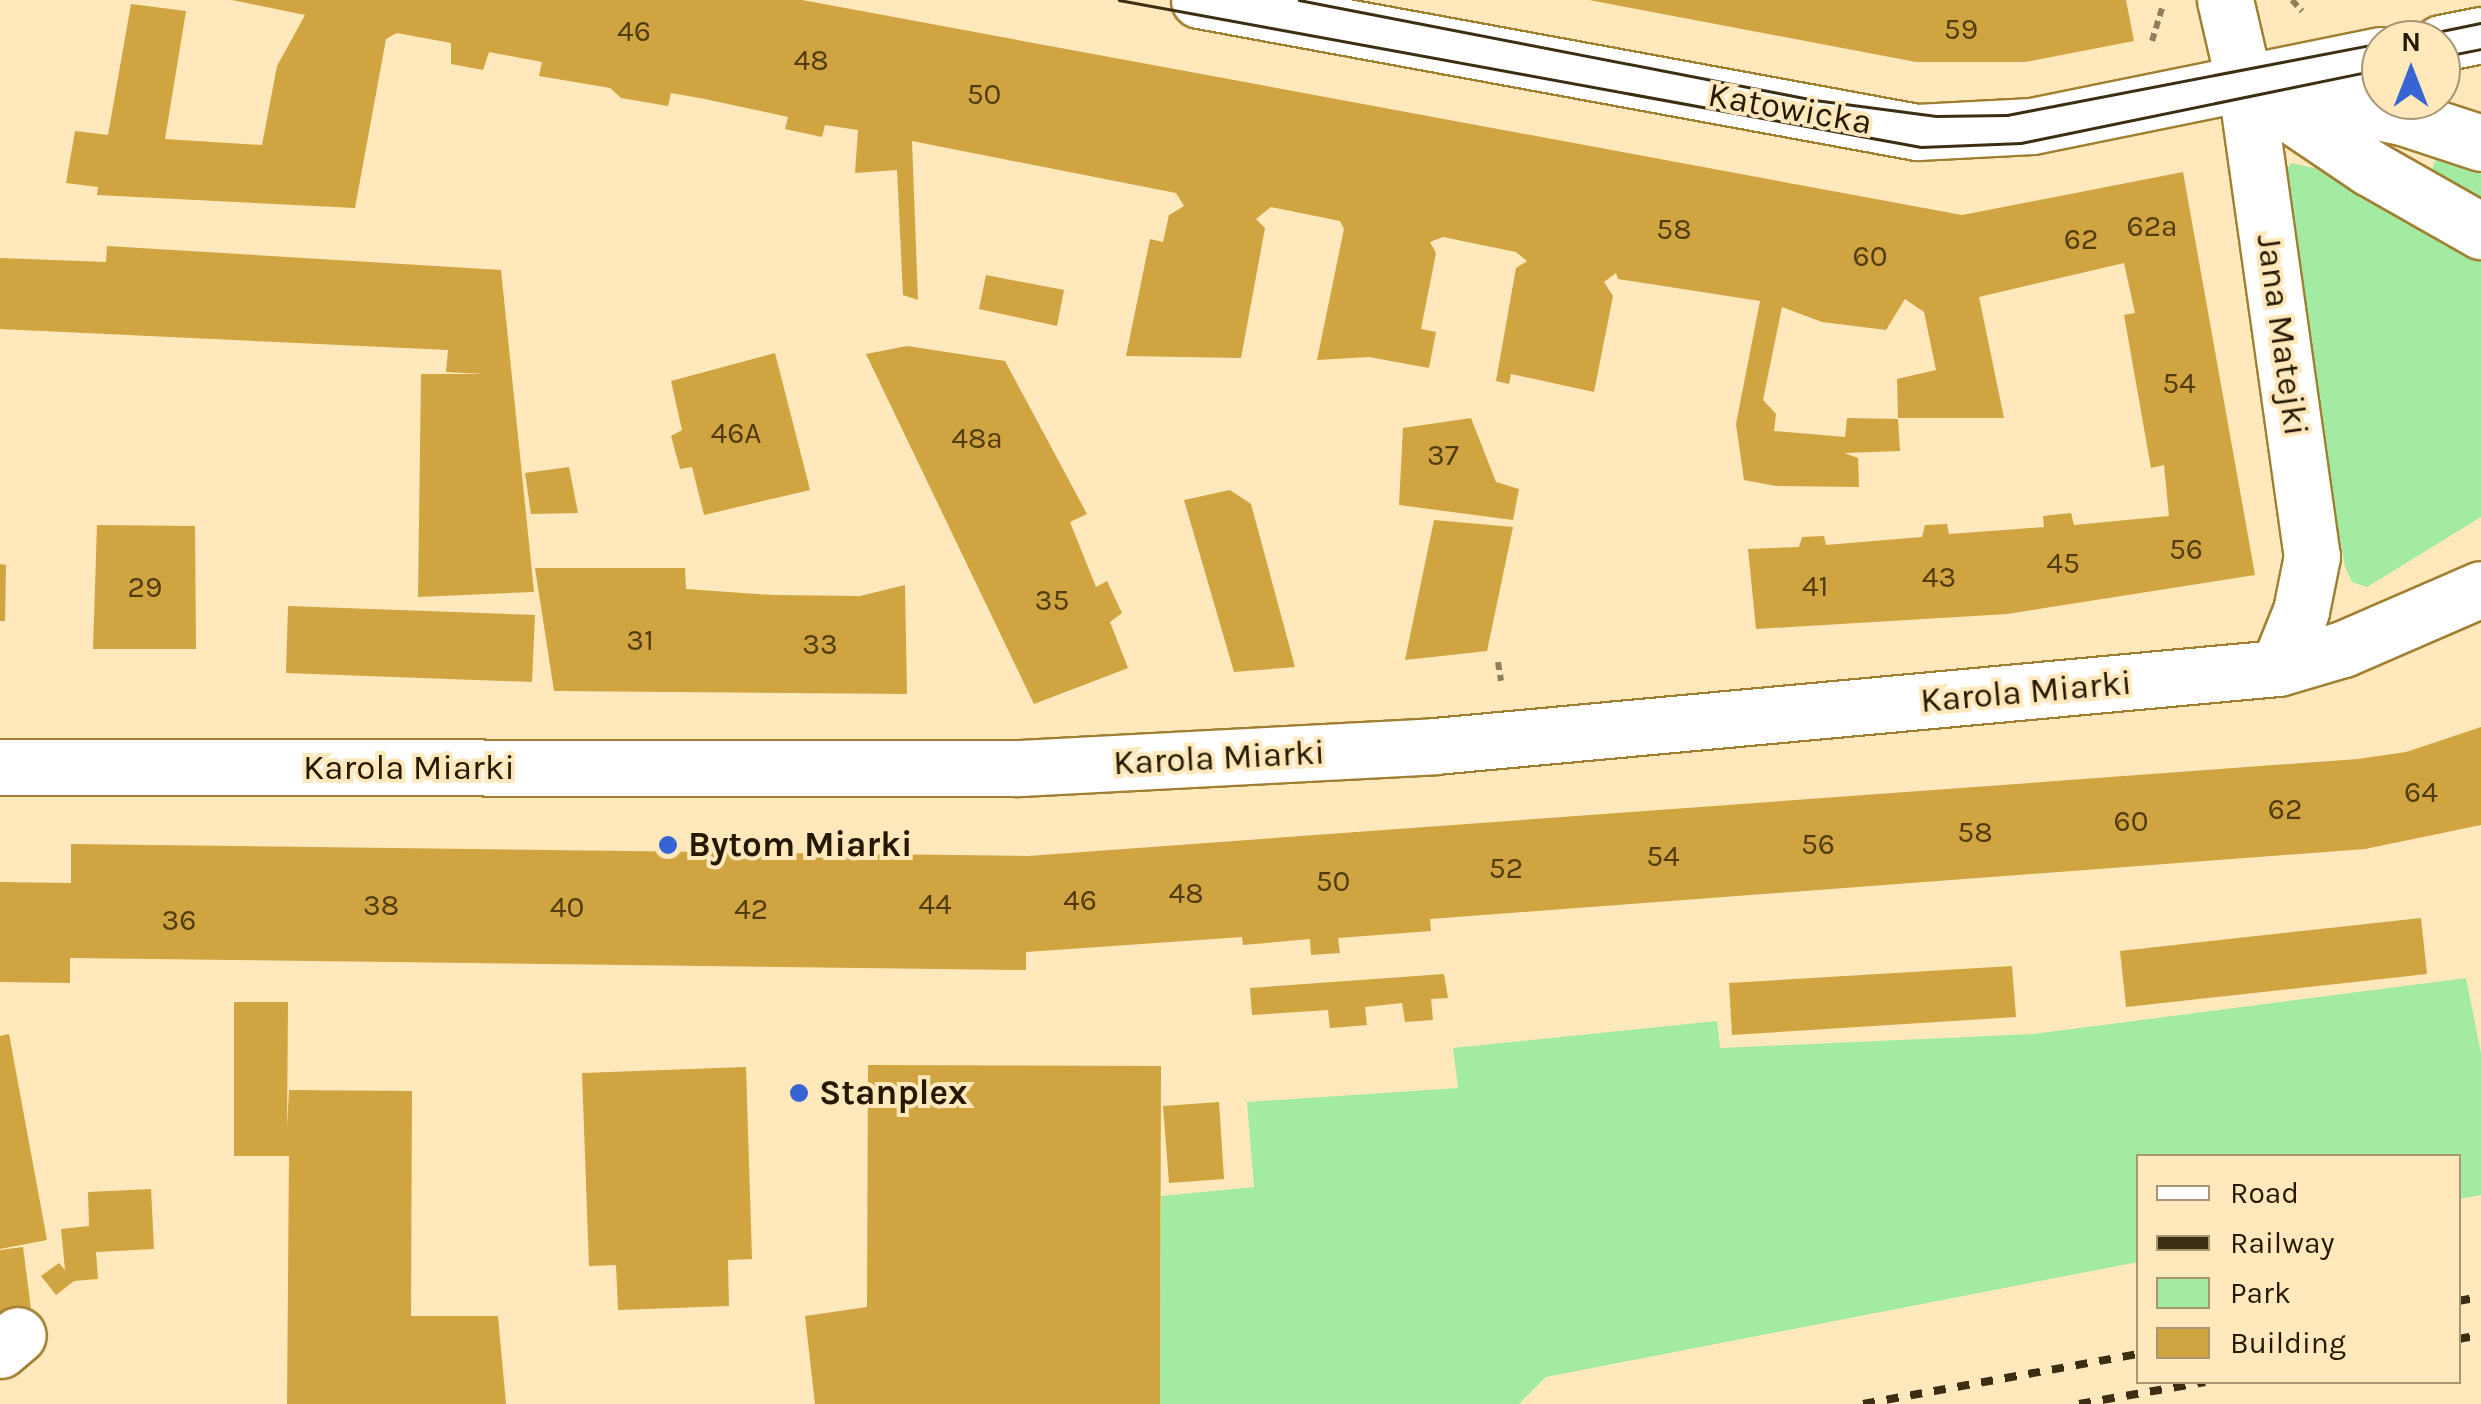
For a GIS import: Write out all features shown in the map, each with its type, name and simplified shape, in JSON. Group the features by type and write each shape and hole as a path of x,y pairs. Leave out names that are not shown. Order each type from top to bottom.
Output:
{"main road":[{"name":"Katowicka","path":"1200,0 1917,132 2032,126 2361,60"},
{"name":"Jana Matejki","path":"2225,0 2244,83 2312,556 2301,611 2278,668"},
{"path":"2244,83 2402,116 2481,143"},
{"path":"2244,83 2370,168 2481,230"},
{"name":"Karola Miarki","path":"2422,609 2481,560"},
{"name":"Karola Miarki","path":"0,768 1019,768 1435,746 2278,668 2343,649 2422,609 2481,589"}],"path":[{"path":"2147,46 2158,35 2164,0"}],"green space":[{"path":"2437,157 2481,167 2481,207 2430,174"},
{"path":"2291,163 2324,170 2481,257 2481,517 2367,587 2352,582 2345,567 2276,186"},
{"path":"2466,978 2481,1053 2481,1195 2461,1199 2461,1154 2136,1154 2136,1262 1546,1377 1519,1404 1160,1404 1161,1196 1254,1187 1247,1102 1458,1088 1453,1048 1717,1021 1720,1048 2033,1034"}],"building":[{"path":"232,0 802,0 1962,215 2183,172 2255,575 2007,614 1756,629 1748,549 1799,547 1802,537 1824,536 1826,545 1922,537 1925,525 1947,524 1949,534 2044,527 2043,516 2071,513 2074,525 2169,516 2164,465 2151,468 2124,315 2135,313 2124,263 1979,297 2004,418 1898,418 1897,379 1936,370 1924,312 1905,299 1886,330 1822,322 1782,307 1763,400 1776,414 1774,431 1845,437 1847,418 1898,419 1900,451 1844,453 1858,458 1859,487 1776,486 1744,480 1736,424 1760,301 1618,279 1616,273 1604,282 1613,296 1594,392 1511,374 1509,384 1496,381 1516,268 1527,261 1516,252 1443,237 1430,242 1436,253 1421,329 1436,332 1429,368 1369,357 1317,360 1344,229 1340,221 1271,207 1256,219 1265,228 1241,358 1126,356 1150,239 1163,242 1169,215 1184,206 1176,193 912,141 918,300 903,295 897,170 855,173 858,130 825,125 822,137 785,129 788,117 705,99 671,93 668,106 621,98 610,88 539,76 542,62 489,52 483,70 451,64 451,43 397,33 386,39 355,208 97,195 98,187 66,183 75,131 108,135 131,4 186,11 165,139 262,145 277,66 305,15"},
{"path":"1589,0 2126,0 2134,41 2025,62 1916,62"},
{"path":"107,246 501,270 534,592 418,597 421,374 484,374 446,372 448,350 0,329 0,258 106,262"},
{"path":"986,275 1064,290 1057,326 979,309"},
{"path":"907,346 1005,361 1087,514 1070,522 1096,587 1107,581 1122,613 1110,622 1128,668 1034,704 866,354"},
{"path":"775,353 810,490 704,515 692,467 680,469 671,436 682,430 671,381"},
{"path":"1471,418 1496,482 1519,489 1513,520 1399,505 1403,428"},
{"path":"569,467 578,513 531,514 525,473"},
{"path":"1230,490 1251,504 1295,667 1234,672 1184,500"},
{"path":"1434,520 1513,527 1487,651 1405,660"},
{"path":"97,525 195,526 196,649 93,649"},
{"path":"0,564 6,565 5,621 0,621"},
{"path":"535,568 685,568 686,589 773,595 860,596 905,585 907,694 554,691"},
{"path":"288,606 535,615 532,682 286,673"},
{"path":"2481,727 2481,825 2365,849 1430,919 1431,931 1338,938 1340,953 1311,955 1310,939 1243,945 1242,937 1026,952 1026,970 70,958 70,983 0,982 0,882 71,883 71,844 1028,856 2358,759 2406,752"},
{"path":"2421,918 2427,974 2126,1007 2120,951"},
{"path":"2012,966 2016,1017 1732,1035 1729,983"},
{"path":"1444,974 1448,998 1431,999 1433,1020 1405,1022 1402,1003 1365,1007 1367,1025 1330,1028 1328,1010 1252,1015 1250,988"},
{"path":"234,1002 288,1002 287,1128 289,1090 412,1091 411,1316 498,1316 506,1404 287,1404 289,1156 234,1156"},
{"path":"9,1034 47,1240 0,1249 0,1036"},
{"path":"868,1065 1161,1066 1160,1404 815,1404 805,1316 867,1307"},
{"path":"746,1067 752,1259 728,1260 729,1306 618,1310 616,1265 589,1266 582,1073"},
{"path":"1219,1102 1224,1179 1169,1183 1163,1106"},
{"path":"151,1189 154,1249 96,1252 98,1279 74,1281 56,1295 41,1276 59,1263 65,1270 61,1229 89,1226 88,1192"},
{"path":"23,1247 32,1317 0,1317 0,1250"}],"tram line":[{"path":"1119,0 1921,147 2021,143 2361,73"},
{"path":"1299,0 1815,100 1936,116 2007,115 2361,47"},
{"path":"2461,27 2481,23"},
{"path":"2461,53 2481,49"}],"railway":[{"path":"2461,1300 2481,1297"},
{"path":"2461,1338 2481,1335"},
{"path":"1863,1404 2136,1354"},
{"path":"2079,1404 2194,1384"}],"place":[{"name":"Bytom Miarki","path":"668,845"},
{"name":"Stanplex","path":"799,1093"}]}
